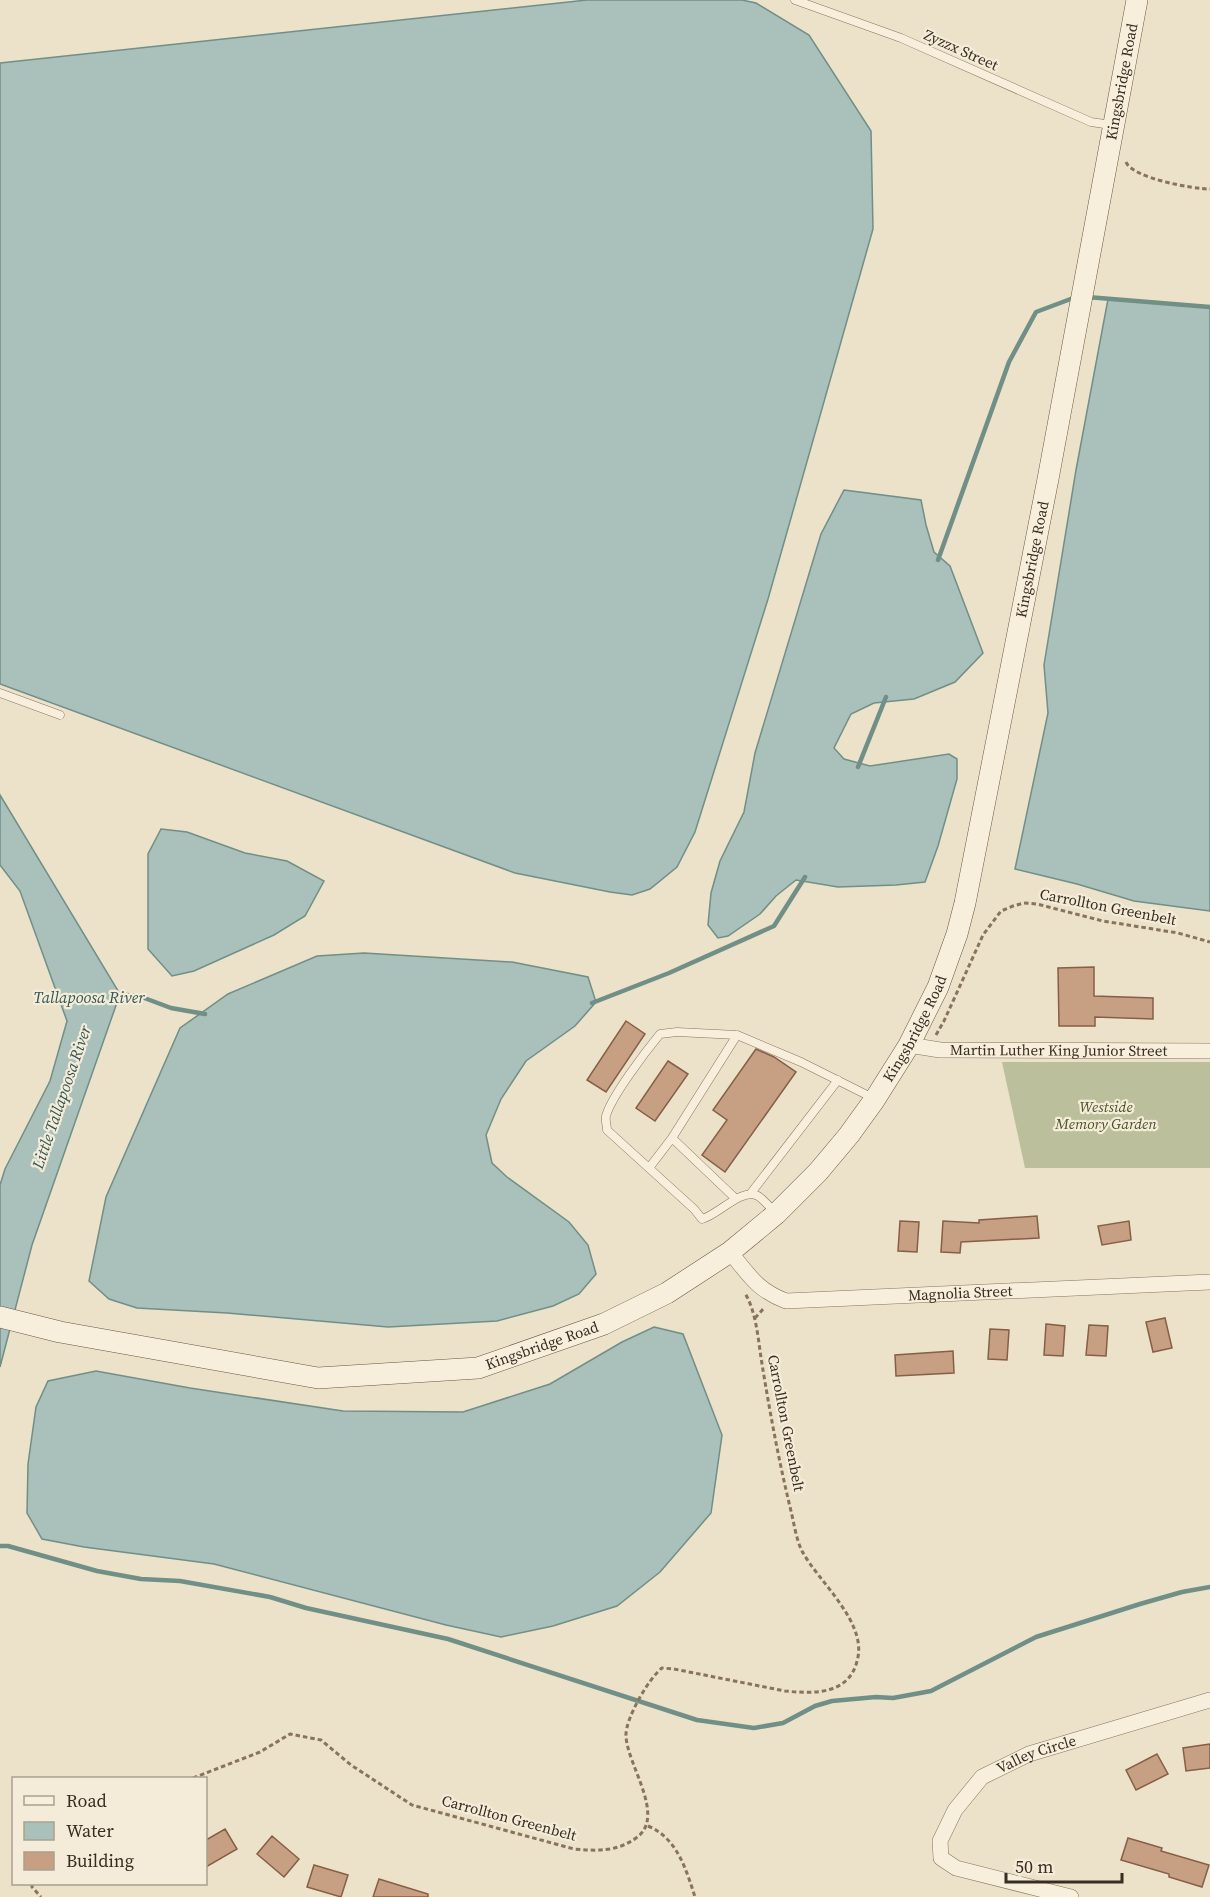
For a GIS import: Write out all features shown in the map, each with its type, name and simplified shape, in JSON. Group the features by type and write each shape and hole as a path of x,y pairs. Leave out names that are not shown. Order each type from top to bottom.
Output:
{"street":[{"name":"Kingsbridge Road","path":"0,1317 60,1332 318,1378 478,1368 604,1324 667,1293 730,1252 776,1214 831,1157 875,1099 909,1045 938,987 957,934 1048,479 1137,0"},
{"name":"Martin Luther King Junior Street","path":"909,1045 940,1050 1210,1051"},
{"name":"Magnolia Street","path":"730,1252 759,1287 770,1295 786,1301 1210,1282"},
{"name":"Valley Circle","path":"1071,1897 956,1868 940,1858 940,1841 955,1810 982,1777 1029,1754 1210,1701"}],"lane":[{"name":"Zyzzx Street","path":"795,0 902,38 1091,122 1114,126"},
{"path":"0,693 60,714"},
{"path":"776,1214 759,1196 751,1193 736,1199 711,1217 702,1219 694,1209 607,1130 606,1116 646,1051 660,1035 677,1032 736,1035 801,1062 875,1099"},
{"path":"649,1168 672,1138 736,1035"},
{"path":"751,1193 838,1080"},
{"path":"672,1138 736,1199"}],"path":[{"path":"1125,156 1128,166 1133,170 1192,189 1210,189"},
{"name":"Carrollton Greenbelt","path":"934,1038 983,935 1001,911 1013,906 1024,903 1037,904 1102,921 1178,933 1210,942"},
{"name":"Carrollton Greenbelt","path":"199,1777 260,1752 290,1734 321,1740 351,1765 412,1805 574,1849 600,1851 624,1846 639,1836 648,1826 649,1810 632,1762 626,1726 631,1713 662,1668 785,1691 817,1692 845,1682 856,1666 859,1643 847,1615 801,1550 783,1481 754,1318 749,1300 740,1287"},
{"path":"754,1318 767,1305"},
{"path":"648,1826 665,1836 678,1852 695,1897"},
{"path":"32,1885 41,1897"}],"green space":[{"name":"Westside Memory Garden","path":"1002,1062 1210,1062 1210,1168 1025,1168"}],"water":[{"path":"587,0 742,0 756,3 809,35 871,131 873,229 768,599 695,832 677,867 650,889 632,895 515,873 0,684 0,63"},
{"path":"1108,299 1210,307 1210,911 1134,901 1015,869 1048,713 1044,665 1076,470"},
{"path":"844,490 921,500 934,552 950,566 983,653 955,682 914,699 874,703 851,714 834,748 844,759 870,766 949,754 957,759 957,779 925,882 838,887 796,880 776,896 760,914 728,936 718,938 708,925 711,893 720,861 744,812 755,753 821,534"},
{"name":"Tallapoosa River","path":"0,795 120,994 32,1245 0,1367 0,1185 5,1169 50,1081 67,1021 20,891 0,865"},
{"path":"161,829 187,832 245,853 287,861 324,881 305,916 274,935 194,971 172,976 148,949 148,854"},
{"path":"364,953 512,962 588,977 596,1002 575,1026 526,1061 501,1099 486,1135 492,1163 507,1177 569,1222 588,1245 596,1274 579,1294 553,1306 497,1321 388,1327 227,1313 137,1308 109,1299 89,1281 106,1197 180,1028 228,994 317,956"},
{"path":"654,1327 683,1334 722,1435 711,1513 660,1572 617,1606 553,1626 501,1637 446,1625 214,1564 84,1547 42,1539 27,1513 28,1464 36,1407 48,1381 96,1371 343,1411 463,1412 550,1384 622,1342"}],"building":[{"path":"1094,967 1094,996 1153,998 1153,1019 1095,1017 1095,1026 1059,1026 1058,968"},
{"path":"626,1021 645,1034 606,1092 587,1080"},
{"path":"756,1049 774,1057 796,1072 725,1172 702,1155 727,1120 713,1110"},
{"path":"668,1061 688,1074 655,1121 636,1108"},
{"path":"1037,1216 1039,1238 961,1242 960,1253 941,1252 943,1221 979,1223 979,1220"},
{"path":"900,1221 919,1222 917,1252 898,1251"},
{"path":"1129,1221 1131,1240 1102,1245 1098,1226"},
{"path":"1165,1318 1172,1348 1153,1352 1146,1322"},
{"path":"1046,1324 1065,1326 1063,1356 1044,1355"},
{"path":"1089,1325 1108,1326 1106,1356 1086,1355"},
{"path":"990,1329 1009,1330 1007,1360 988,1359"},
{"path":"953,1351 954,1373 896,1376 895,1355"},
{"path":"1210,1744 1210,1768 1186,1771 1183,1748"},
{"path":"1157,1754 1168,1774 1136,1790 1126,1770"},
{"path":"225,1829 237,1849 207,1866 207,1839"},
{"path":"272,1836 299,1859 284,1877 257,1854"},
{"path":"1128,1838 1162,1848 1161,1851 1209,1865 1202,1887 1169,1877 1169,1874 1121,1860"},
{"path":"314,1865 348,1875 341,1897 307,1887"},
{"path":"379,1879 428,1894 428,1897 373,1897"}],"waterway":[{"path":"938,560 1009,362 1036,312 1076,297"},
{"path":"1087,297 1210,307"},
{"path":"858,767 886,697"},
{"path":"592,1003 669,973 774,926 805,877"},
{"path":"114,994 139,996 171,1008 205,1014"},
{"path":"0,1546 8,1546 97,1571 141,1579 180,1581 270,1597 306,1608 448,1639 697,1720 754,1728 783,1723 815,1706 832,1701 876,1697 893,1698 931,1691 1036,1637 1140,1604 1210,1587"}],"water label":[{"name":"Little Tallapoosa River","path":"61,1097"}]}
